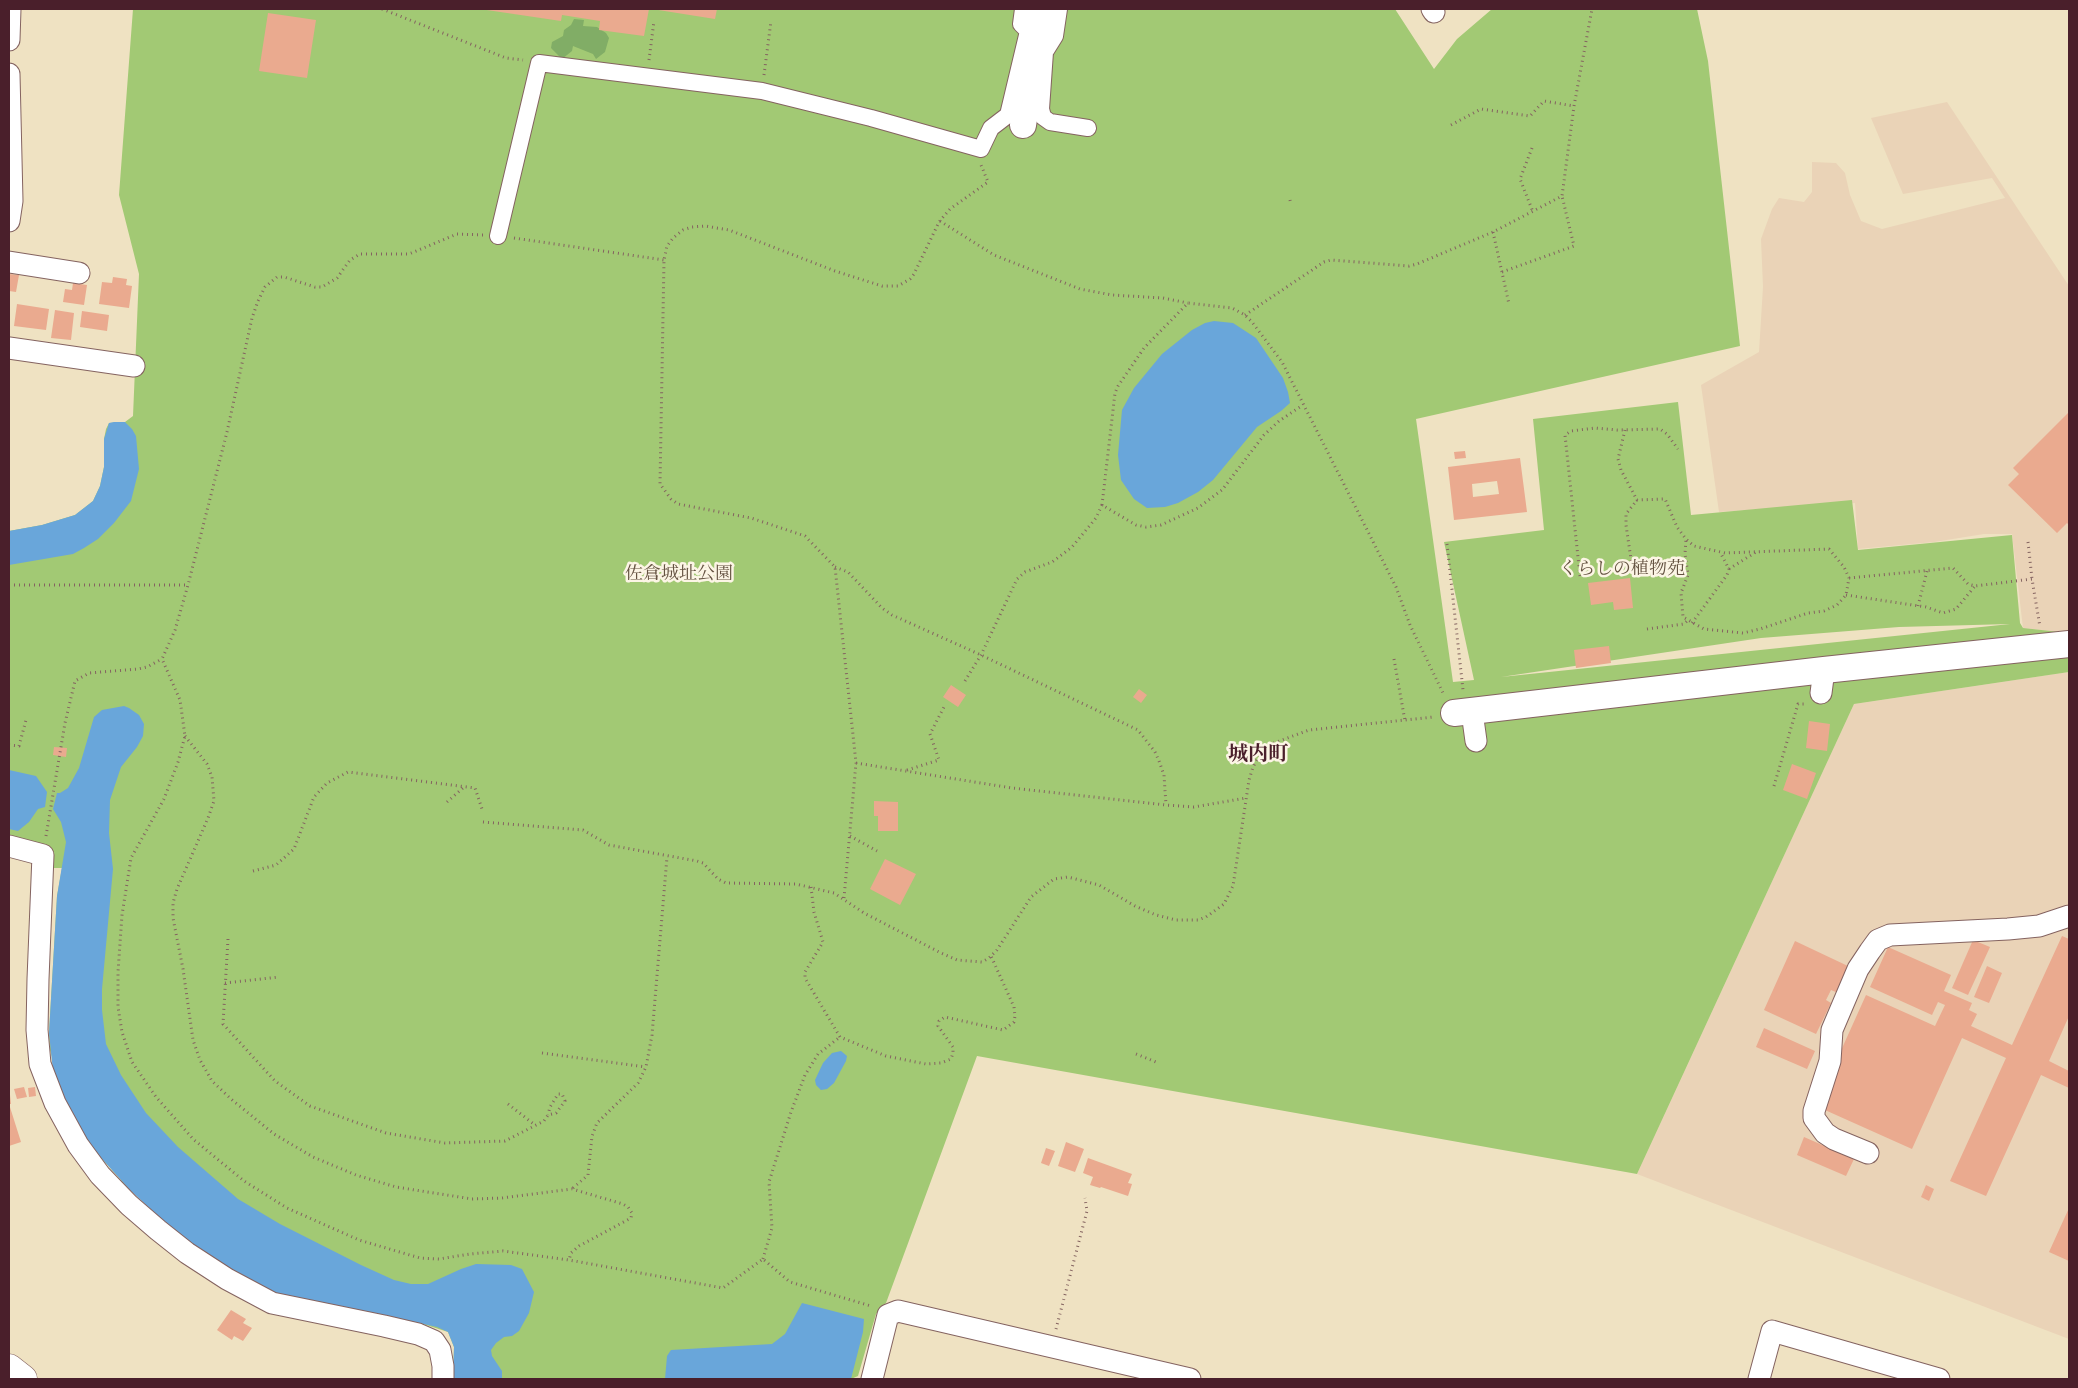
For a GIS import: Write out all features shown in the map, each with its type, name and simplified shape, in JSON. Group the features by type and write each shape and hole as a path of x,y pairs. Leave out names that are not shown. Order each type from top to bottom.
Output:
{"highway":[{"path":"9,1368 24,1379"}],"street":[{"path":"9,40 10,9"},
{"path":"498,236 539,63 762,92 871,118 981,149 991,128 1008,116 1028,31 1021,24 1022,9"},
{"path":"1023,125 1041,9"},
{"path":"1059,9 1055,36 1046,52 1041,109 1043,117 1050,122 1088,128"},
{"path":"9,74 12,201 9,220"},
{"path":"9,262 79,274"},
{"path":"9,348 134,366"},
{"path":"1476,741 1464,713 1817,689 2043,647 2069,644"},
{"path":"9,846 43,855 37,1030 40,1064 55,1103 78,1145 100,1175 129,1205 188,1253 227,1279 272,1303 384,1326 418,1334 434,1341 440,1350 443,1379"},
{"path":"1868,1153 1834,1139 1825,1133 1814,1118 1814,1111 1830,1061 1832,1030 1858,969 1878,940 1890,936 2039,926 2069,916"},
{"path":"872,1379 888,1315 898,1311 1190,1379"},
{"path":"1759,1379 1772,1331 1883,1372 1939,1379"}],"path":[{"path":"382,9 506,58 539,63"},
{"path":"1502,272 1574,246 1562,196 1574,106 1592,9"},
{"path":"646,77 654,21"},
{"path":"762,92 771,21"},
{"path":"1451,125 1482,109 1530,116 1544,102 1574,106"},
{"path":"1532,148 1520,179 1533,212"},
{"path":"981,149 982,171 988,182 950,209 940,221 914,274 910,279 898,286 882,286 836,272 729,230 705,226 692,227 683,230 673,238 667,246 664,260 660,484 671,499 678,504 751,518 805,536 835,567 848,572 892,615 1138,730 1155,752 1159,761 1164,775 1166,805"},
{"path":"1245,315 1324,262 1331,260 1409,266 1493,232 1562,196"},
{"path":"940,221 994,255 1080,289 1112,295 1178,300 1188,303 1232,308 1245,315 1282,362 1396,586 1410,625 1429,667 1464,713"},
{"path":"1493,232 1508,304"},
{"path":"43,855 65,723 75,681 89,673 138,669 162,659 175,630 227,432 252,318 265,287 270,281 277,277 284,277 315,287 322,287 338,278 350,260 360,254 409,254 457,234 498,236 664,260"},
{"path":"965,681 981,655 1017,579 1025,572 1052,562 1072,547 1096,518 1102,505 1105,471 1118,386 1144,348 1188,303"},
{"path":"1102,505 1136,526 1146,527 1161,525 1198,508 1222,490 1264,435 1303,405"},
{"path":"1580,576 1566,435 1571,431 1595,428 1625,430 1660,429 1678,449"},
{"path":"1625,430 1618,459 1621,470 1637,500"},
{"path":"1632,566 1626,514 1637,500 1665,499 1674,521 1686,539 1694,546 1720,552 1829,549 1844,567 1849,578 1846,595 1837,606 1824,611 1808,613 1743,633 1704,629 1683,618 1680,593 1688,575 1685,554 1686,539"},
{"path":"2028,542 2043,647"},
{"path":"1448,544 1464,713"},
{"path":"1692,623 1718,589 1729,569 1756,551"},
{"path":"1720,552 1729,569"},
{"path":"835,567 856,763 844,898"},
{"path":"1849,578 1953,568 1968,584 1975,586 2032,579"},
{"path":"1918,606 1927,571"},
{"path":"9,585 188,584"},
{"path":"1846,595 1918,606 1943,613 1956,609 1975,586"},
{"path":"1647,629 1684,624 1687,621"},
{"path":"162,659 180,700 185,736 164,799 131,858 122,915 118,972 118,1007 122,1032 132,1062 156,1097 194,1139 244,1181 287,1208 358,1240 420,1258 439,1259 503,1251 569,1260 723,1288 763,1259 772,1228 769,1182 791,1112 805,1075 814,1061 825,1048 840,1037"},
{"path":"1394,659 1405,721"},
{"path":"1774,786 1798,704 1817,689"},
{"path":"905,771 939,760 930,734 944,707"},
{"path":"484,822 583,830 609,845 703,863 718,879 726,883 796,884 834,893 844,898 864,914 957,960 982,962 997,950 1031,897 1049,881 1054,879 1068,877 1099,885 1135,906 1156,915 1176,920 1198,920 1206,917 1224,904 1233,886 1246,798 1253,767 1260,754 1274,743 1309,730 1405,721 1464,713"},
{"path":"9,745 19,746 26,720"},
{"path":"185,736 207,764 212,777 214,801 177,888 173,902 173,918 183,969 193,1040 200,1060 212,1081 274,1134 313,1157 356,1175 396,1187 472,1199 502,1198 572,1189 623,1204 632,1213 631,1218 579,1246 571,1252 569,1260"},
{"path":"856,763 1012,788 1166,805 1194,806 1246,798"},
{"path":"252,871 276,865 294,850 314,797 327,783 348,772 475,788 482,809"},
{"path":"447,802 464,787"},
{"path":"850,836 878,851"},
{"path":"572,1189 588,1176 592,1136 597,1123 638,1083 646,1067 652,1035 668,857"},
{"path":"811,887 814,912 823,942 805,972 806,978 840,1037 886,1056 926,1064 946,1062 951,1059 953,1047 938,1026 941,1019 950,1017 1003,1030 1014,1022 1014,1007 991,956"},
{"path":"228,939 223,1024 275,1081 310,1106 386,1133 445,1142 505,1141 544,1121 558,1094 562,1094 565,1101 556,1113 548,1115"},
{"path":"226,983 279,977"},
{"path":"542,1053 646,1067"},
{"path":"1136,1054 1156,1062"},
{"path":"508,1104 536,1125"},
{"path":"1052,1347 1087,1211 1085,1198"},
{"path":"763,1259 790,1282 877,1308 888,1315"}],"shaded area":[{"path":"1947,102 2069,286 2069,633 2023,628 2012,534 1984,534 1934,542 1858,549 1855,503 1719,512 1701,385 1759,352 1763,287 1761,239 1772,209 1779,198 1804,202 1812,192 1812,162 1836,163 1845,173 1850,195 1861,221 1882,229 2005,198 1992,178 1903,194 1871,118"},
{"path":"2069,672 2069,1339 1637,1174 1854,704"}],"green space":[{"name":"佐倉城址公園","path":"133,9 1395,9 1434,69 1457,39 1492,9 1697,9 1708,61 1740,346 1416,419 1453,682 1474,680 1444,542 1544,530 1533,419 1678,402 1691,515 1852,500 1858,550 2012,535 2020,623 2023,628 2069,633 2069,672 1854,704 1637,1174 977,1056 886,1303 876,1314 858,1376 851,1379 453,1379 454,1347 448,1332 420,1323 285,1297 130,1190 95,1151 68,1110 50,1050 49,1033 57,896 62,868 49,868 49,846 9,838 9,531 42,525 75,515 93,501 100,486 104,467 106,429 109,423 125,422 133,416 139,274 119,195","holes":["2010,624 1501,677 1761,638 1899,627"]},
{"path":"574,19 584,20 583,26 597,27 606,33 609,38 605,52 596,59 593,54 573,46 572,51 562,59 551,48 552,42 563,36 564,30 571,25"}],"water":[{"path":"1214,321 1233,323 1256,338 1283,378 1290,403 1257,427 1213,480 1198,492 1178,503 1165,507 1147,508 1134,499 1121,480 1118,455 1122,410 1134,388 1162,354 1192,330 1205,323"},
{"path":"125,422 136,436 139,469 131,501 114,523 98,539 73,554 9,565 9,531 42,525 75,515 93,501 100,486 104,467 104,439 109,423"},
{"path":"124,706 139,715 144,724 143,736 121,767 110,800 109,833 113,869 102,989 102,1010 106,1044 121,1075 146,1113 178,1147 238,1199 280,1224 361,1265 394,1280 411,1284 428,1284 476,1264 511,1265 522,1269 534,1292 529,1313 519,1331 512,1336 504,1337 491,1350 492,1356 502,1371 502,1379 453,1379 454,1347 448,1332 437,1327 379,1314 285,1297 237,1276 183,1239 130,1190 95,1151 68,1110 53,1071 49,1033 57,896 66,842 61,822 53,809 57,793 68,788 79,768 94,717 102,710"},
{"path":"9,770 36,776 47,792 45,807 38,809 29,822 18,831 9,829"},
{"path":"841,1051 847,1056 846,1061 834,1083 827,1089 821,1090 816,1085 815,1080 823,1063 832,1053"},
{"path":"802,1303 864,1319 863,1332 851,1379 665,1379 667,1356 671,1350 772,1344 785,1334"}],"building":[{"path":"480,9 649,9 644,36 599,30 600,21 562,15 561,21"},
{"path":"652,9 717,9 715,19"},
{"path":"268,13 316,20 307,78 259,71"},
{"path":"9,274 19,275 16,292 9,291"},
{"path":"113,277 127,279 126,285 132,286 129,308 99,304 102,282 112,283"},
{"path":"73,283 87,285 84,305 63,302 65,289 72,290"},
{"path":"17,304 49,309 46,330 14,326"},
{"path":"55,310 74,313 71,340 51,338"},
{"path":"82,311 109,315 107,331 80,327"},
{"path":"2069,412 2069,525 2067,523 2057,533 2008,485 2019,474 2013,468"},
{"path":"1465,451 1466,458 1455,459 1454,452"},
{"path":"1520,458 1527,512 1454,520 1448,467","holes":["1497,481 1499,494 1473,497 1472,484"]},
{"path":"1630,578 1633,608 1614,610 1613,602 1591,605 1588,583"},
{"path":"1609,646 1611,663 1576,668 1574,650"},
{"path":"951,685 966,695 958,707 943,697"},
{"path":"1139,689 1147,695 1141,703 1133,697"},
{"path":"1809,721 1830,724 1827,751 1806,748"},
{"path":"54,747 67,748 66,757 53,755"},
{"path":"1792,764 1816,773 1807,799 1783,790"},
{"path":"874,801 898,802 898,831 878,831 878,816 874,816"},
{"path":"885,859 916,874 900,905 870,889"},
{"path":"2062,936 2069,939 2069,1016 2049,1061 2069,1071 2069,1088 2041,1075 1986,1196 1950,1181 2006,1058 1962,1038 1912,1149 1816,1106 1866,995 1935,1026 1945,1005 1938,1002 1932,1015 1870,987 1888,947 1951,975 1944,991 1972,1003 1969,1010 1977,1014 1971,1026 2012,1045"},
{"path":"1973,940 1990,947 1968,995 1952,988"},
{"path":"1795,941 1850,967 1838,993 1831,990 1826,1000 1831,1003 1816,1034 1764,1010"},
{"path":"1987,966 2002,973 1989,1003 1974,997"},
{"path":"1764,1028 1815,1051 1807,1069 1756,1047"},
{"path":"24,1087 27,1097 17,1099 14,1089"},
{"path":"35,1087 36,1096 29,1097 28,1088"},
{"path":"9,1104 21,1142 9,1146"},
{"path":"1804,1137 1854,1159 1846,1176 1797,1155"},
{"path":"1066,1142 1084,1149 1075,1172 1058,1166"},
{"path":"1046,1148 1055,1151 1049,1166 1041,1163"},
{"path":"1088,1158 1132,1174 1128,1183 1132,1184 1128,1196 1090,1185 1093,1177 1083,1173"},
{"path":"1926,1185 1934,1189 1929,1201 1921,1197"},
{"path":"2069,1208 2069,1261 2049,1252"},
{"path":"231,1310 246,1319 243,1323 252,1328 243,1341 234,1336 232,1340 217,1330"}],"district":[{"name":"城内町","path":"1258,756"}],"park label":[{"name":"くらしの植物苑","path":"1622,570"}]}
